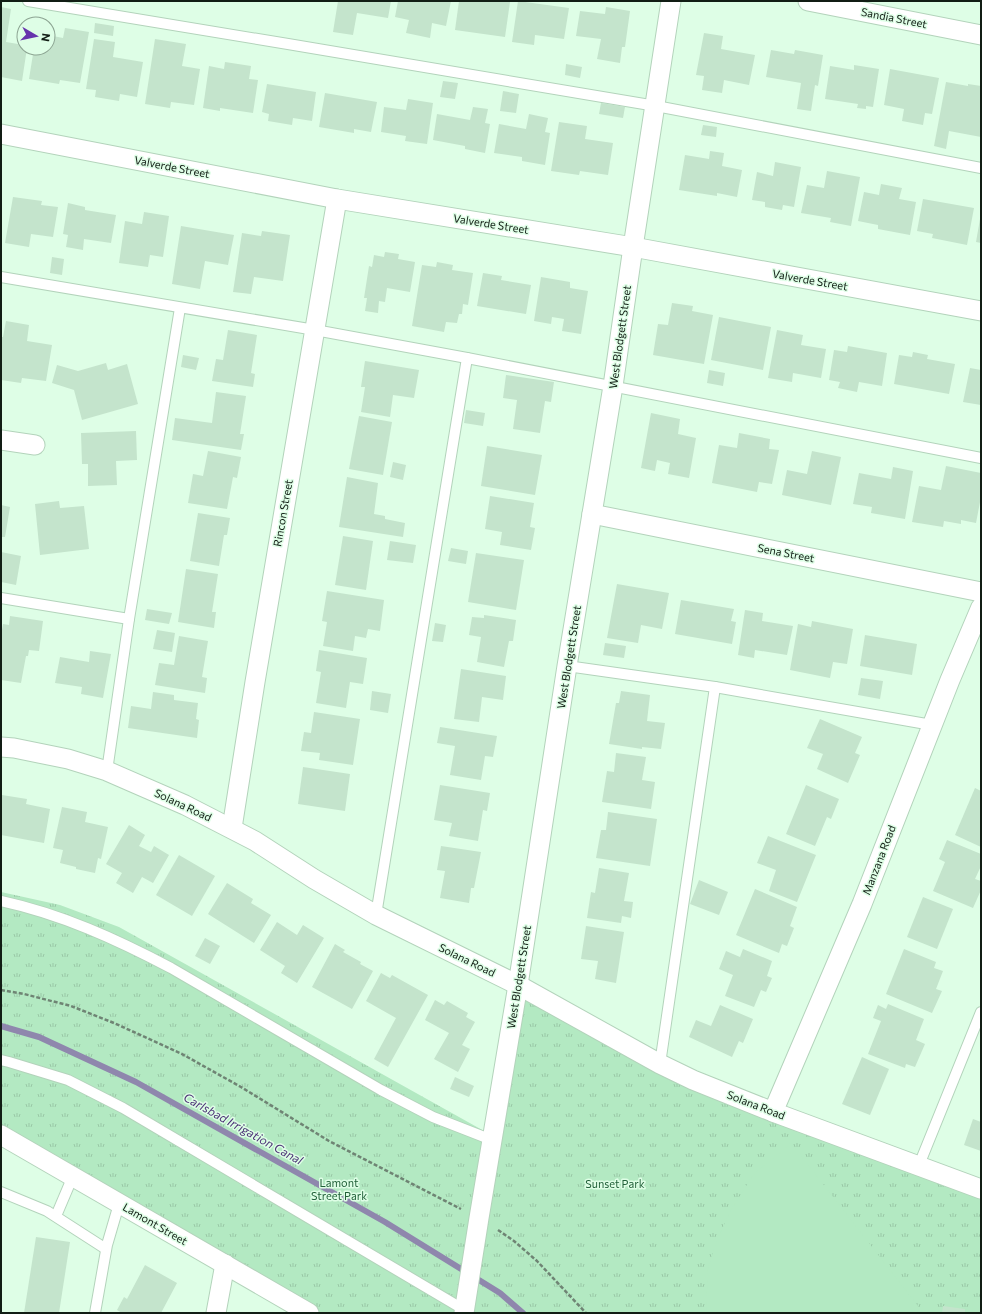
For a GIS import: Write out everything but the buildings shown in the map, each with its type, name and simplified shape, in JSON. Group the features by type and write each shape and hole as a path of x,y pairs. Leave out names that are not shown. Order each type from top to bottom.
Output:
{"street":[{"name":"West Blodgett Street","path":"466,1308 567,666 613,386 671,1"},
{"name":"Sandia Street","path":"808,1 981,35"},
{"name":"Valverde Street","path":"1,134 337,199 633,247 981,311"},
{"name":"Rincon Street","path":"232,828 256,674 337,199"},
{"path":"1,440 35,445"},
{"name":"Sena Street","path":"592,514 981,592"},
{"name":"Manzana Road","path":"773,1112 862,904 950,680 981,608"},
{"name":"Solana Road","path":"1,746 68,759 107,771 185,805 255,841 314,879 376,915 518,985 660,1064 693,1080 773,1112 981,1189"},
{"name":"Lamont Street","path":"1,1135 309,1313"},
{"path":"216,1313 225,1264"}],"lane":[{"path":"28,1 656,106 981,168"},
{"path":"1,277 315,330 467,358 981,458"},
{"path":"107,771 129,619 180,308"},
{"path":"376,915 467,358"},
{"path":"1,598 129,619"},
{"path":"567,666 715,687 932,725"},
{"path":"660,1064 715,687"},
{"path":"1,901 64,918 136,949 381,1090 433,1117 492,1140"},
{"path":"919,1165 981,1012"},
{"path":"1,1060 68,1080 123,1108 466,1308"},
{"path":"56,1216 72,1176"},
{"path":"1,1192 47,1211 106,1248"},
{"path":"95,1313 106,1248 119,1204"}],"path":[{"path":"1,990 24,994 71,1006 114,1023 182,1054 241,1087 329,1141 479,1218 514,1241 537,1261 586,1313"}],"green space":[{"path":"1,892 60,905 119,927 493,1136 518,985 660,1064 981,1189 981,1313 309,1313 1,1135"},
{"path":"791,1143 918,1306 917,1313 706,1313 708,1269 716,1242 731,1210 753,1175"}],"waterway":[{"name":"Carlsbad Irrigation Canal","path":"1,1026 39,1037 136,1082 385,1222 500,1293 523,1313"}],"park label":[{"name":"Sunset Park","path":"615,1184"},
{"name":"Lamont Street Park","path":"339,1189"}]}
